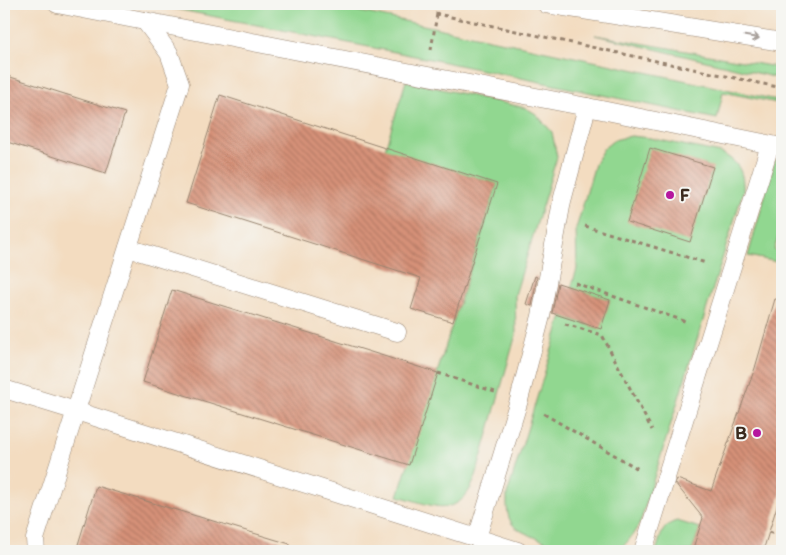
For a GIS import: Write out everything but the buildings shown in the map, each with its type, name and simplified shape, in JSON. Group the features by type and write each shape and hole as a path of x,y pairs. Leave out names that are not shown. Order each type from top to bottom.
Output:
{"lane":[{"path":"57,4 776,146 730,271 643,551"},
{"path":"546,4 782,42"},
{"path":"36,551 35,539 180,84 169,53 145,21"},
{"path":"477,538 519,400 541,316 558,218 586,107"},
{"path":"128,248 397,332"},
{"path":"4,389 518,551"}],"path":[{"path":"427,76 438,4"},
{"path":"437,14 782,88"},
{"path":"558,218 730,271"},
{"path":"548,274 711,330"},
{"path":"541,316 602,335 670,464"},
{"path":"438,374 519,400 664,484"},
{"path":"769,532 782,537"}],"green space":[{"path":"166,4 324,4 782,101 782,104 723,92 717,119 430,59 165,7"},
{"path":"595,35 782,68 782,79"},
{"path":"406,81 526,108 536,114 552,132 557,157 515,295 516,334 476,476 462,500 454,505 444,507 398,496 497,184 385,149"},
{"path":"631,136 650,138 721,153 727,156 739,168 743,179 743,192 640,523 623,547 615,551 576,551 517,529 509,518 507,495 562,316 600,329 610,300 571,288 577,269 576,229 595,164 603,149 614,140"},
{"path":"775,160 782,161 782,225 774,250 782,253 782,263 748,256"},
{"path":"677,521 700,528 692,551 656,551 665,529 668,525"}],"place":[{"name":"F","path":"670,195"},
{"name":"B","path":"757,433"}]}
